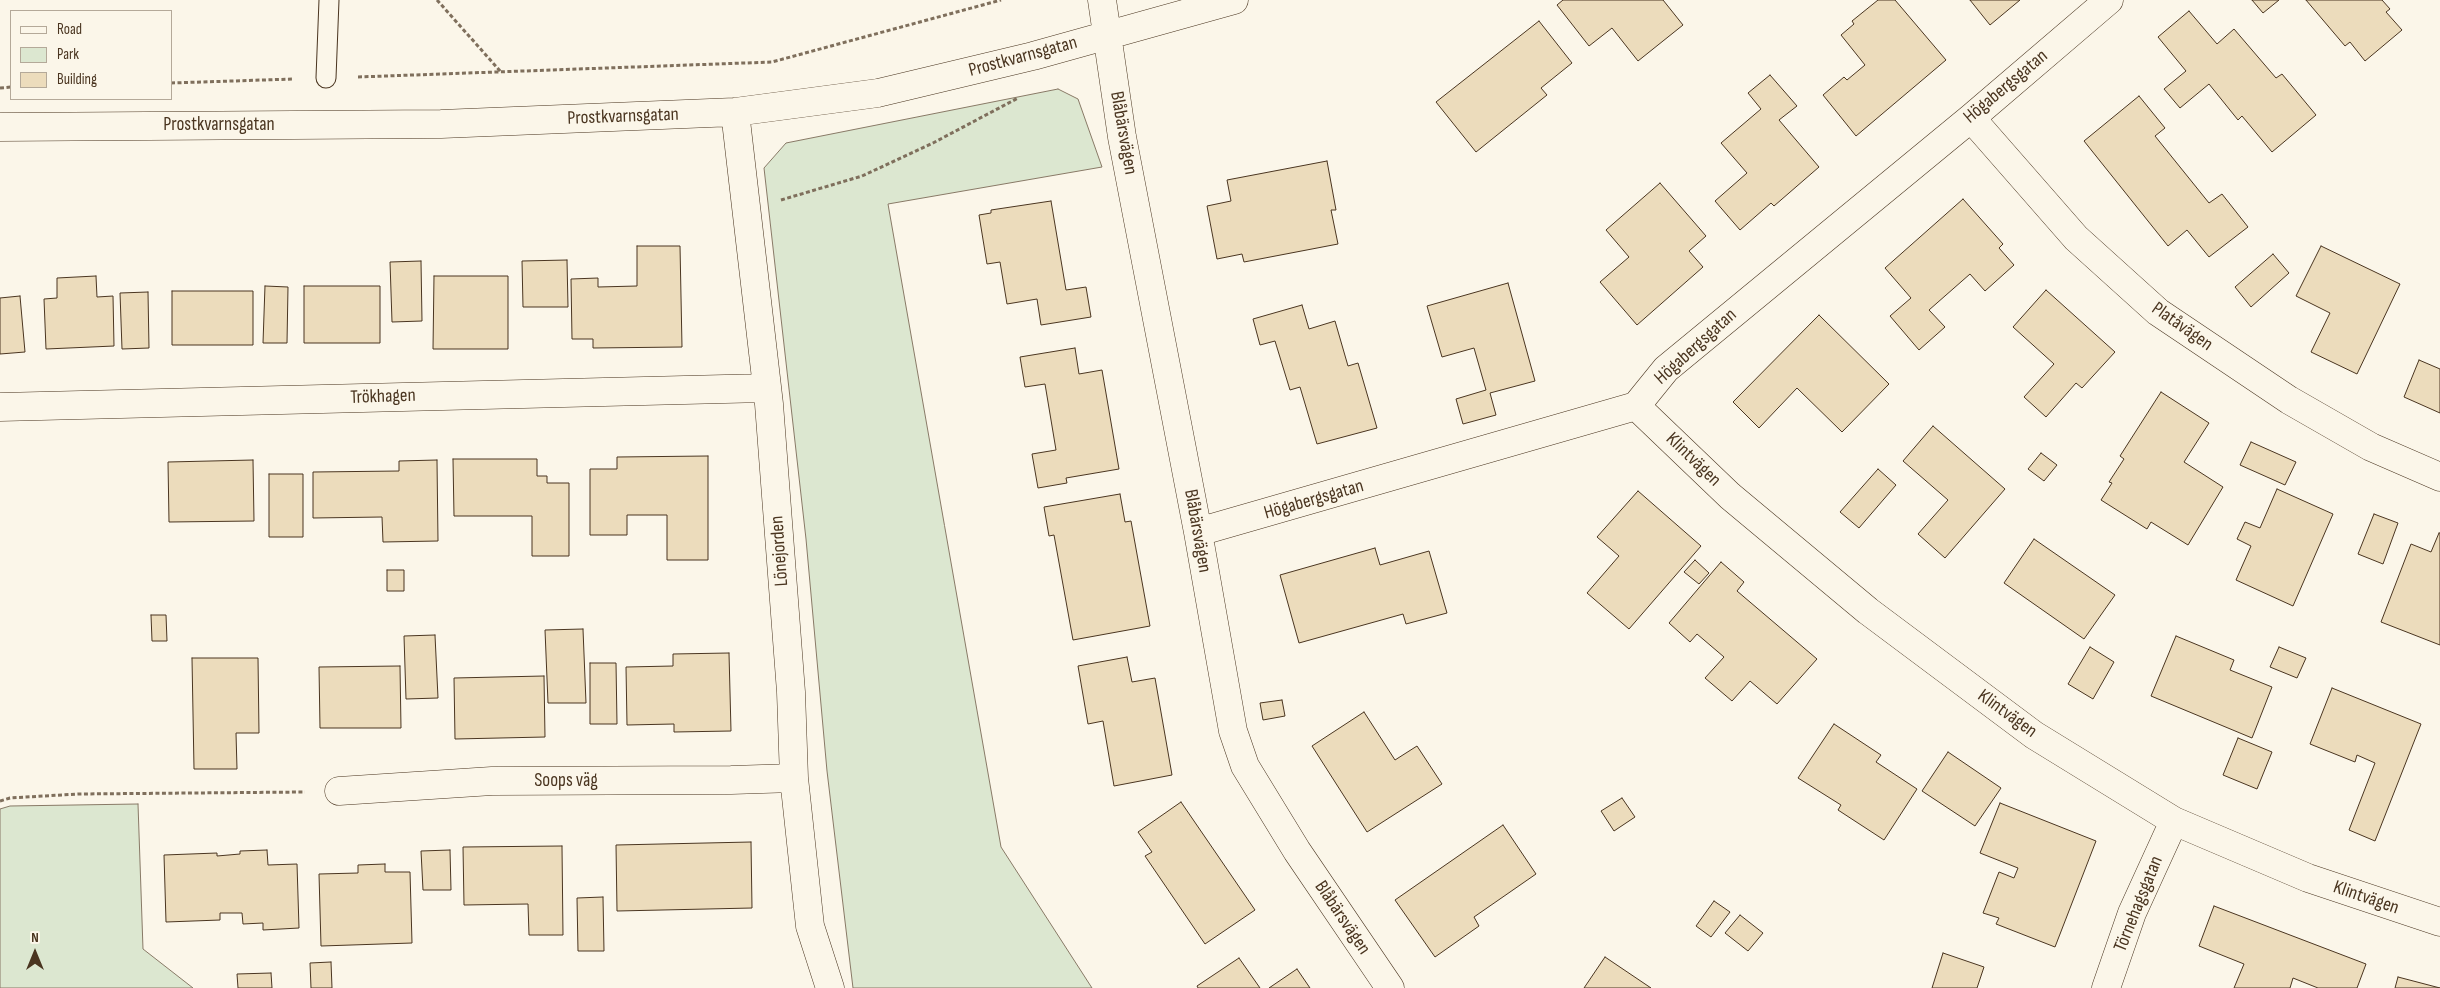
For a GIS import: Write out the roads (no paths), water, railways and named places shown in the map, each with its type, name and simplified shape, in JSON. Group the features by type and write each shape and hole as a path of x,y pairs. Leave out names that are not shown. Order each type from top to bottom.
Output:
{"street":[{"name":"Blåbärsvägen","path":"1102,0 1122,137 1198,532 1233,731 1246,766 1296,851 1390,988"},
{"name":"Prostkvarnsgatan","path":"0,127 441,124 735,112 878,93 1033,56 1106,34 1234,0"},
{"name":"Högabergsgatan","path":"1198,532 1636,406 1666,369 1971,118 2109,0"},
{"name":"Lönejorden","path":"735,112 765,388 769,404 791,692 794,778 810,926 830,988"},
{"name":"Platåvägen","path":"1971,118 2076,238 2158,312 2289,400 2371,446 2440,477"},
{"name":"Trökhagen","path":"0,406 765,388"},
{"name":"Klintvägen","path":"1636,406 1730,496 1868,611 2034,735 2174,821 2308,878 2440,922"},
{"name":"Soops väg","path":"338,791 492,781 794,778"},
{"name":"Törnehagsgatan","path":"2106,988 2132,913 2174,821"}],"lane":[{"path":"326,78 329,0"}]}
